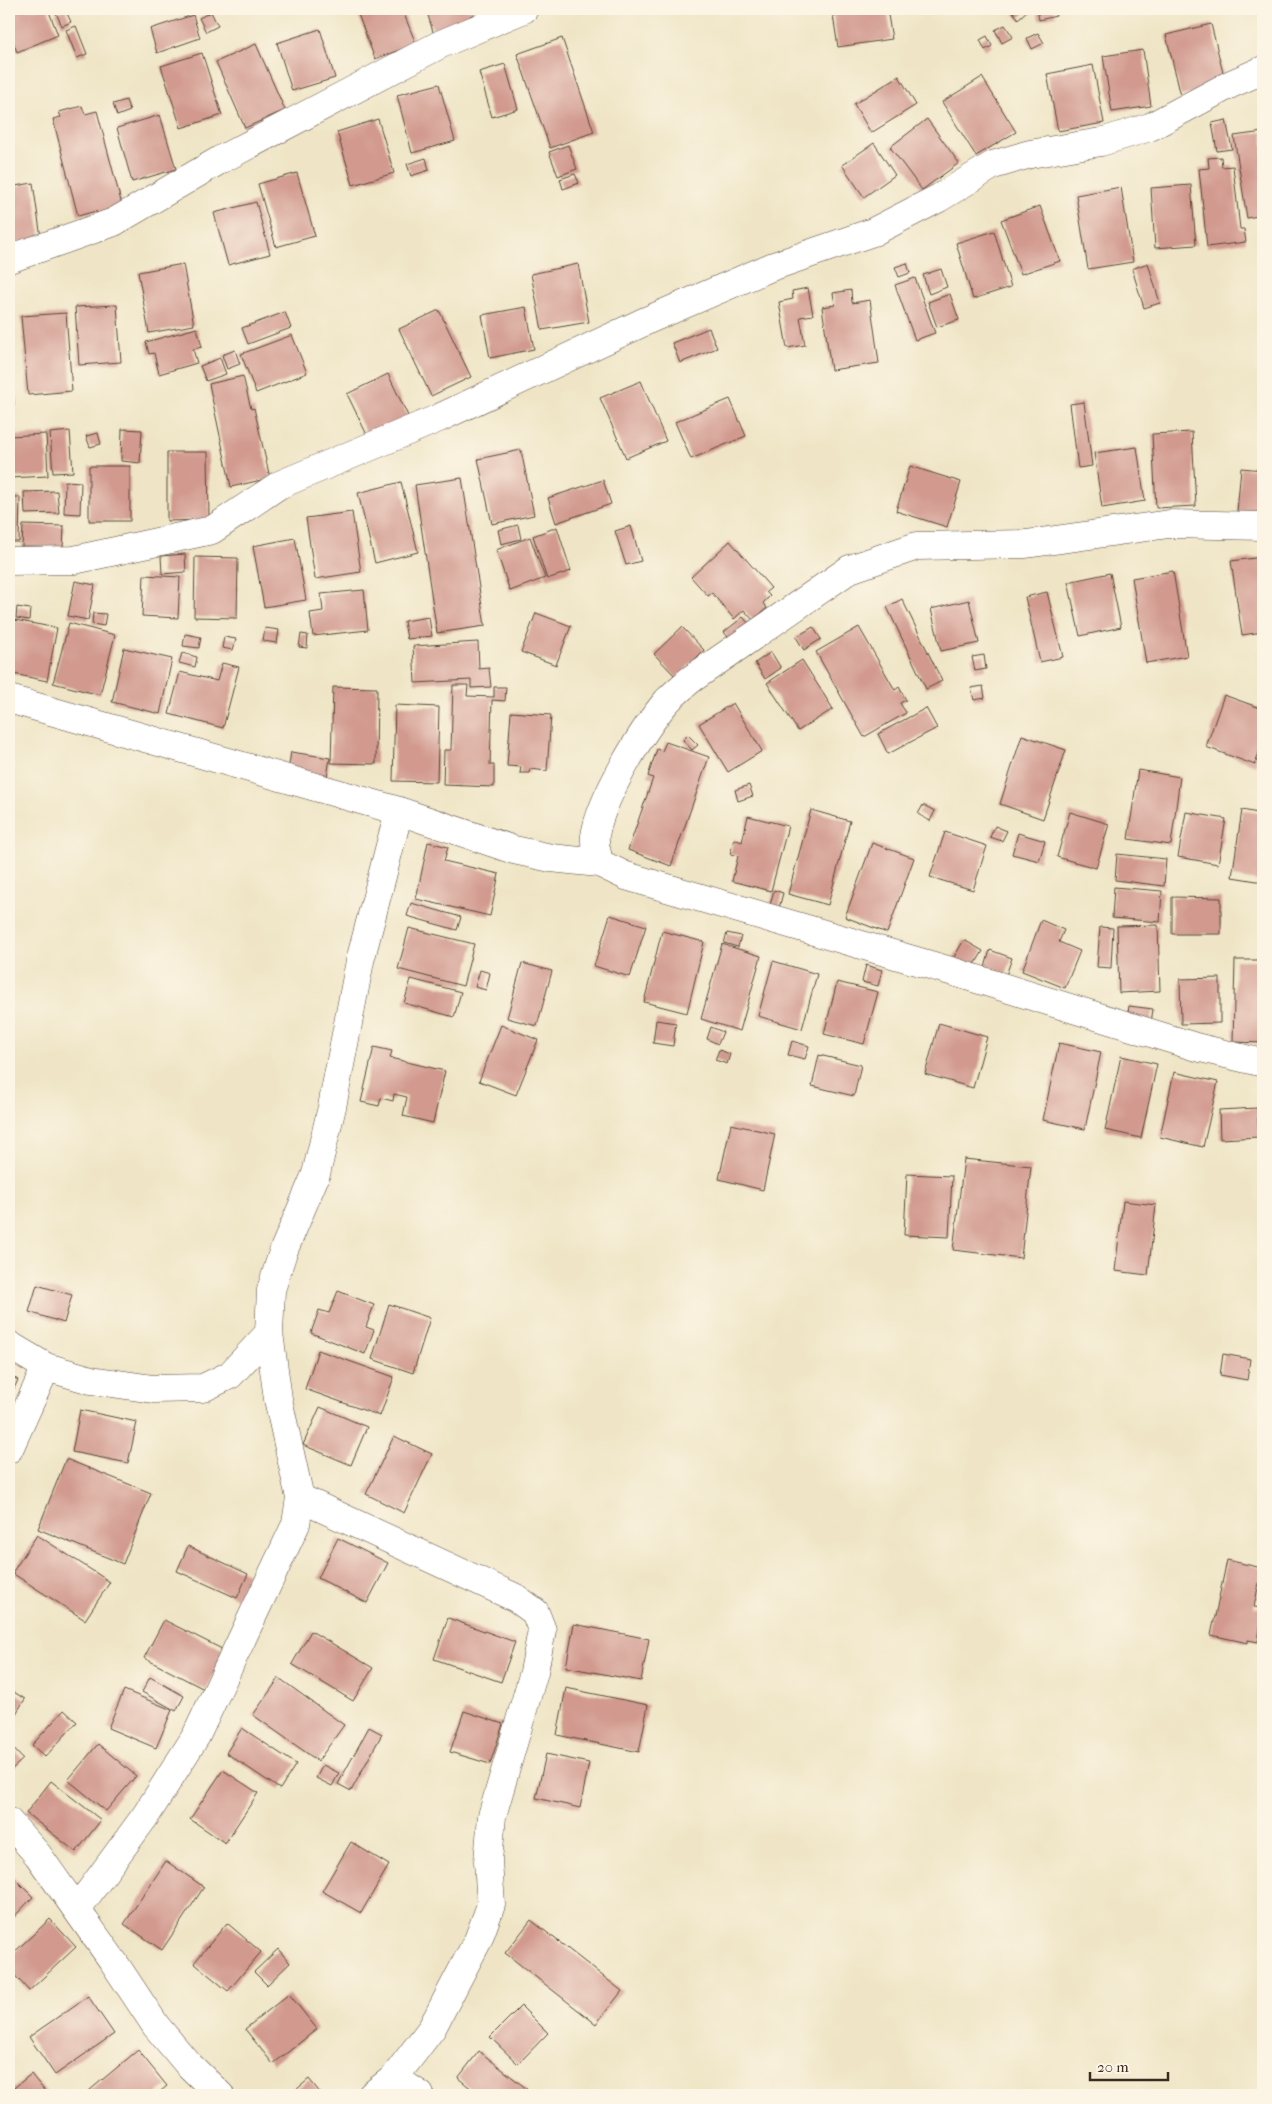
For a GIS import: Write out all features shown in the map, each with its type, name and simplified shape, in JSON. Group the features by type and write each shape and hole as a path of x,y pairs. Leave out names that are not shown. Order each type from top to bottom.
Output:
{"street":[{"path":"9,259 114,222 220,160 441,44 524,9"},
{"path":"9,561 74,560 212,530 280,485 439,418 648,320 771,267 874,232 939,198 993,165 1030,154 1101,142 1150,127 1231,84 1263,70"},
{"path":"597,851 600,816 617,780 647,728 668,700 690,680 850,568 917,546 1026,544 1169,524 1263,526"},
{"path":"9,699 399,811 514,850 551,858 597,851 626,876 954,972 1196,1047 1263,1063"},
{"path":"76,1909 146,1815 196,1736 296,1524 300,1498 278,1399 269,1333 271,1290 283,1252 316,1174 332,1107 360,961 399,811"},
{"path":"9,1345 46,1367 91,1380 153,1389 203,1388 230,1375 269,1333"},
{"path":"9,1450 46,1367"},
{"path":"300,1498 516,1598 535,1612 542,1630 534,1672 492,1816 488,1861 491,1905 478,1940 432,2028 394,2078 372,2095"},
{"path":"9,1822 38,1855 156,2026 187,2063 220,2095"},
{"path":"394,2078 420,2095"}],"building":[{"path":"9,9 48,9 58,35 17,52 9,31"},
{"path":"65,9 71,22 62,26 56,13"},
{"path":"356,9 402,9 416,44 375,59"},
{"path":"426,9 487,9 487,11 470,16 473,26 435,38"},
{"path":"832,9 887,9 892,39 838,47"},
{"path":"1017,9 1028,10 1018,19 1013,12"},
{"path":"1037,9 1054,9 1056,16 1039,20"},
{"path":"211,12 218,26 206,32 199,18"},
{"path":"193,15 200,38 157,53 150,29"},
{"path":"1211,24 1226,85 1181,96 1166,35"},
{"path":"1005,25 1013,37 1002,43 995,30"},
{"path":"76,26 87,54 77,58 66,30"},
{"path":"320,29 335,78 292,91 277,43"},
{"path":"1038,33 1044,43 1032,49 1027,38"},
{"path":"987,36 992,46 985,50 980,40"},
{"path":"562,38 594,132 550,148 517,54"},
{"path":"256,44 285,110 245,128 216,62"},
{"path":"1143,50 1151,106 1112,112 1103,56"},
{"path":"202,53 222,115 181,128 161,66"},
{"path":"505,64 518,109 492,117 479,72"},
{"path":"1093,65 1104,123 1058,131 1047,74"},
{"path":"899,76 916,105 871,133 854,104"},
{"path":"982,77 1016,132 976,156 942,102"},
{"path":"439,84 455,141 412,153 397,95"},
{"path":"126,100 130,111 117,116 113,104"},
{"path":"82,106 85,114 97,111 122,205 107,209 108,213 97,215 96,211 78,216 53,119 61,117 59,112"},
{"path":"160,115 176,169 132,182 117,128"},
{"path":"378,119 394,173 353,185 337,132"},
{"path":"927,119 959,163 922,190 890,147"},
{"path":"1226,120 1232,149 1217,151 1212,123"},
{"path":"1263,132 1263,215 1247,218 1234,136"},
{"path":"874,143 895,175 864,197 842,165"},
{"path":"568,145 577,169 558,176 549,152"},
{"path":"1221,157 1222,167 1233,166 1240,229 1244,229 1246,242 1207,247 1199,169 1209,168 1208,158"},
{"path":"426,158 429,170 411,176 407,164"},
{"path":"297,173 315,236 276,247 258,184"},
{"path":"575,174 579,183 563,189 560,179"},
{"path":"33,183 41,238 9,243 9,187"},
{"path":"1191,185 1196,245 1155,248 1151,188"},
{"path":"1121,187 1133,262 1088,269 1076,195"},
{"path":"256,202 270,254 228,265 214,213"},
{"path":"1040,206 1060,261 1021,274 1001,220"},
{"path":"994,231 1011,287 973,299 956,243"},
{"path":"907,263 910,273 899,277 895,267"},
{"path":"1148,263 1160,303 1144,308 1132,269"},
{"path":"183,264 194,325 149,333 138,272"},
{"path":"578,264 589,322 542,330 531,274"},
{"path":"941,269 947,287 929,294 923,275"},
{"path":"915,278 935,333 915,340 895,285"},
{"path":"808,288 813,315 800,317 805,345 787,348 779,302 793,299 792,291"},
{"path":"851,290 852,303 870,300 879,363 831,370 822,307 835,305 833,293"},
{"path":"950,294 959,320 937,327 928,302"},
{"path":"117,305 121,362 79,365 75,307"},
{"path":"526,307 534,349 490,358 482,315"},
{"path":"439,310 471,377 431,396 399,329"},
{"path":"285,312 291,328 248,344 242,328"},
{"path":"66,313 72,391 28,395 21,316"},
{"path":"197,328 202,347 193,349 197,363 159,374 154,353 149,354 146,342"},
{"path":"709,328 717,348 680,363 672,343"},
{"path":"292,335 307,373 256,393 241,354"},
{"path":"235,350 240,364 227,369 222,355"},
{"path":"220,358 226,374 206,381 200,366"},
{"path":"388,374 410,420 369,439 347,394"},
{"path":"243,376 251,409 254,408 270,478 231,487 209,384"},
{"path":"641,381 666,441 626,458 600,398"},
{"path":"9,385 13,385 14,405 9,406"},
{"path":"730,399 746,436 691,459 675,422"},
{"path":"1084,402 1092,466 1078,468 1070,404"},
{"path":"122,429 142,430 140,463 121,461"},
{"path":"70,431 73,472 53,473 50,433"},
{"path":"1192,432 1196,506 1156,508 1152,434"},
{"path":"98,433 101,444 90,447 86,436"},
{"path":"46,434 48,476 9,478 9,436"},
{"path":"1137,447 1145,501 1102,508 1094,453"},
{"path":"521,450 534,515 492,524 478,459"},
{"path":"167,452 208,452 209,520 167,521"},
{"path":"89,466 130,466 130,521 89,521"},
{"path":"910,466 961,482 947,527 896,511"},
{"path":"1241,468 1263,470 1263,514 1237,512"},
{"path":"462,478 485,626 437,633 415,485"},
{"path":"603,480 611,504 556,523 548,498"},
{"path":"65,481 81,482 80,514 64,513"},
{"path":"401,482 418,552 375,563 358,493"},
{"path":"57,491 59,513 25,514 24,492"},
{"path":"9,497 20,497 19,542 9,542"},
{"path":"352,512 361,572 315,579 306,518"},
{"path":"23,525 64,526 63,549 22,548"},
{"path":"518,525 521,539 501,544 498,530"},
{"path":"631,526 641,561 626,565 615,531"},
{"path":"557,527 571,571 547,579 533,536"},
{"path":"530,537 545,578 510,591 496,550"},
{"path":"295,538 306,600 264,607 253,546"},
{"path":"730,541 771,588 766,592 770,596 763,603 767,608 753,620 744,610 734,619 712,593 708,596 691,577"},
{"path":"185,554 186,572 162,574 161,556"},
{"path":"195,557 238,558 237,618 194,617"},
{"path":"1263,557 1263,632 1242,635 1231,561"},
{"path":"1173,571 1187,656 1146,663 1132,578"},
{"path":"1110,573 1121,627 1080,636 1068,582"},
{"path":"144,575 180,577 178,618 142,616"},
{"path":"75,581 95,585 88,620 68,616"},
{"path":"364,590 368,630 313,636 310,613 323,611 321,594"},
{"path":"1047,592 1063,657 1040,662 1025,597"},
{"path":"902,599 942,681 926,689 887,607"},
{"path":"969,600 979,643 941,651 931,609"},
{"path":"17,607 30,609 29,620 16,618"},
{"path":"93,613 106,614 104,626 92,624"},
{"path":"536,613 571,626 556,665 521,652"},
{"path":"429,617 432,636 407,639 404,621"},
{"path":"743,617 754,630 735,646 724,632"},
{"path":"9,619 57,628 47,681 9,673"},
{"path":"69,623 115,635 100,695 53,683"},
{"path":"682,627 704,650 677,678 654,654"},
{"path":"813,627 821,639 804,650 796,637"},
{"path":"859,627 895,690 899,687 906,700 900,703 906,713 864,737 816,652"},
{"path":"265,628 279,630 277,643 263,641"},
{"path":"185,634 201,637 199,648 183,646"},
{"path":"301,634 308,635 307,648 299,647"},
{"path":"224,637 236,639 233,650 222,648"},
{"path":"478,642 479,669 489,668 491,687 471,688 471,680 415,683 413,646"},
{"path":"124,648 172,659 160,714 112,702"},
{"path":"771,652 781,668 765,679 755,663"},
{"path":"182,653 197,657 195,667 179,663"},
{"path":"984,655 986,669 975,671 972,657"},
{"path":"802,660 833,709 798,731 767,683"},
{"path":"222,663 239,667 223,728 169,714 180,672 217,681"},
{"path":"453,685 468,685 467,696 494,697 494,687 506,687 505,701 492,700 490,765 494,765 494,787 443,785 444,750 451,750"},
{"path":"983,686 985,698 974,700 971,688"},
{"path":"333,687 377,688 376,764 331,763"},
{"path":"1224,695 1263,709 1263,740 1255,765 1206,747"},
{"path":"733,703 762,751 728,772 699,724"},
{"path":"395,705 439,707 437,782 393,781"},
{"path":"926,708 937,728 888,754 878,734"},
{"path":"511,712 551,715 547,771 530,769 529,773 520,773 521,767 507,766"},
{"path":"688,735 698,745 692,750 683,740"},
{"path":"1022,735 1066,750 1043,819 1000,804"},
{"path":"666,742 709,757 671,866 628,850 653,778 648,776 657,749 662,751"},
{"path":"291,752 330,758 327,777 288,771"},
{"path":"1138,770 1180,777 1171,845 1128,839"},
{"path":"749,785 753,796 738,801 735,790"},
{"path":"923,805 935,811 930,821 918,814"},
{"path":"811,810 850,821 828,905 788,894"},
{"path":"1242,810 1263,814 1263,882 1232,877"},
{"path":"1070,812 1109,824 1096,868 1057,857"},
{"path":"1186,812 1226,819 1218,864 1178,857"},
{"path":"748,816 788,826 771,891 732,881 738,856 730,854 734,839 742,842"},
{"path":"995,826 1007,831 1002,841 990,837"},
{"path":"945,832 987,846 973,890 930,877"},
{"path":"1018,833 1045,841 1039,861 1012,854"},
{"path":"428,842 448,847 444,861 499,874 490,916 416,899"},
{"path":"872,843 914,858 887,933 845,917"},
{"path":"1117,854 1166,859 1164,886 1115,880"},
{"path":"1114,887 1162,891 1160,922 1112,918"},
{"path":"774,890 783,893 778,912 769,909"},
{"path":"1172,897 1221,898 1221,934 1172,934"},
{"path":"411,903 461,917 457,930 407,916"},
{"path":"610,915 646,926 630,977 594,966"},
{"path":"1041,920 1064,930 1059,942 1080,951 1065,988 1022,971"},
{"path":"1158,925 1160,991 1119,993 1117,926"},
{"path":"1100,927 1113,928 1111,968 1097,967"},
{"path":"409,928 474,944 463,986 398,969"},
{"path":"662,931 704,942 687,1013 644,1002"},
{"path":"727,933 741,936 738,947 724,943"},
{"path":"964,940 983,951 970,973 951,962"},
{"path":"722,944 761,956 740,1031 701,1019"},
{"path":"990,950 1012,958 1005,978 984,971"},
{"path":"1235,960 1263,960 1263,1043 1233,1042"},
{"path":"773,961 817,974 802,1029 758,1016"},
{"path":"522,963 552,971 537,1026 507,1018"},
{"path":"866,965 882,970 878,986 862,982"},
{"path":"480,970 490,973 486,990 475,987"},
{"path":"1220,978 1220,1023 1181,1024 1180,979"},
{"path":"411,979 461,992 454,1017 404,1003"},
{"path":"837,982 878,992 864,1044 824,1034"},
{"path":"1129,1006 1153,1009 1151,1023 1127,1020"},
{"path":"656,1020 676,1023 673,1046 653,1043"},
{"path":"939,1023 987,1037 973,1088 925,1074"},
{"path":"501,1025 538,1040 516,1095 479,1081"},
{"path":"711,1027 723,1032 718,1044 707,1039"},
{"path":"792,1041 809,1046 805,1059 788,1055"},
{"path":"1059,1043 1101,1052 1085,1129 1043,1120"},
{"path":"374,1047 392,1051 390,1058 445,1071 433,1123 403,1116 407,1097 394,1094 393,1101 381,1098 379,1106 361,1102"},
{"path":"719,1050 730,1054 727,1064 715,1060"},
{"path":"819,1055 861,1065 854,1096 812,1086"},
{"path":"1121,1056 1157,1064 1141,1138 1105,1130"},
{"path":"1174,1072 1218,1082 1203,1147 1160,1137"},
{"path":"1257,1108 1259,1137 1220,1139 1219,1110"},
{"path":"731,1124 775,1134 763,1190 719,1179"},
{"path":"964,1159 1031,1166 1021,1258 953,1250"},
{"path":"907,1174 952,1176 949,1237 904,1235"},
{"path":"1123,1201 1156,1205 1148,1275 1115,1271"},
{"path":"37,1285 72,1295 64,1323 29,1312"},
{"path":"338,1291 374,1305 366,1327 374,1330 365,1354 311,1333 319,1310 329,1313"},
{"path":"389,1304 430,1318 413,1373 372,1359"},
{"path":"318,1350 394,1377 380,1416 305,1389"},
{"path":"1223,1354 1250,1359 1247,1380 1220,1375"},
{"path":"9,1375 18,1380 9,1399"},
{"path":"320,1407 367,1427 351,1465 303,1445"},
{"path":"80,1410 137,1422 128,1463 72,1452"},
{"path":"394,1436 432,1454 404,1513 366,1494"},
{"path":"66,1459 151,1493 123,1564 38,1529"},
{"path":"37,1535 110,1582 85,1620 12,1573"},
{"path":"338,1538 388,1563 367,1603 318,1578"},
{"path":"188,1546 248,1574 237,1598 177,1571"},
{"path":"1227,1560 1262,1568 1254,1607 1263,1608 1258,1642 1248,1640 1248,1643 1211,1635"},
{"path":"448,1618 515,1642 501,1682 434,1659"},
{"path":"164,1620 226,1651 206,1690 144,1658"},
{"path":"574,1624 649,1639 641,1681 566,1667"},
{"path":"311,1631 373,1668 353,1701 292,1664"},
{"path":"150,1677 184,1696 176,1711 142,1692"},
{"path":"279,1678 344,1725 318,1761 253,1715"},
{"path":"566,1688 648,1705 639,1752 557,1735"},
{"path":"9,1689 25,1699 9,1725"},
{"path":"124,1690 172,1710 156,1748 108,1728"},
{"path":"64,1710 77,1722 45,1757 32,1745"},
{"path":"464,1711 503,1724 490,1764 450,1752"},
{"path":"369,1727 382,1734 351,1791 338,1784"},
{"path":"242,1728 296,1764 280,1789 226,1753"},
{"path":"9,1744 23,1759 9,1772"},
{"path":"98,1744 136,1776 106,1811 68,1780"},
{"path":"546,1754 589,1763 580,1808 536,1798"},
{"path":"323,1765 339,1773 332,1786 316,1778"},
{"path":"223,1770 258,1793 225,1843 190,1819"},
{"path":"51,1781 101,1820 76,1852 26,1813"},
{"path":"351,1842 389,1865 361,1913 322,1891"},
{"path":"166,1861 204,1887 162,1950 124,1924"},
{"path":"9,1873 33,1897 9,1922"},
{"path":"50,1919 76,1947 29,1991 9,1969 9,1957"},
{"path":"531,1920 622,1991 596,2024 505,1953"},
{"path":"227,1923 261,1952 228,1991 194,1963"},
{"path":"278,1949 290,1963 267,1985 254,1972"},
{"path":"289,1994 317,2029 273,2064 245,2029"},
{"path":"88,1996 114,2034 55,2075 29,2037"},
{"path":"521,2006 548,2033 518,2064 490,2037"},
{"path":"138,2050 167,2086 156,2095 84,2095"},
{"path":"479,2051 527,2089 521,2095 479,2095 458,2078"},
{"path":"31,2074 48,2095 9,2095 9,2092"},
{"path":"309,2079 322,2095 290,2095"}]}
